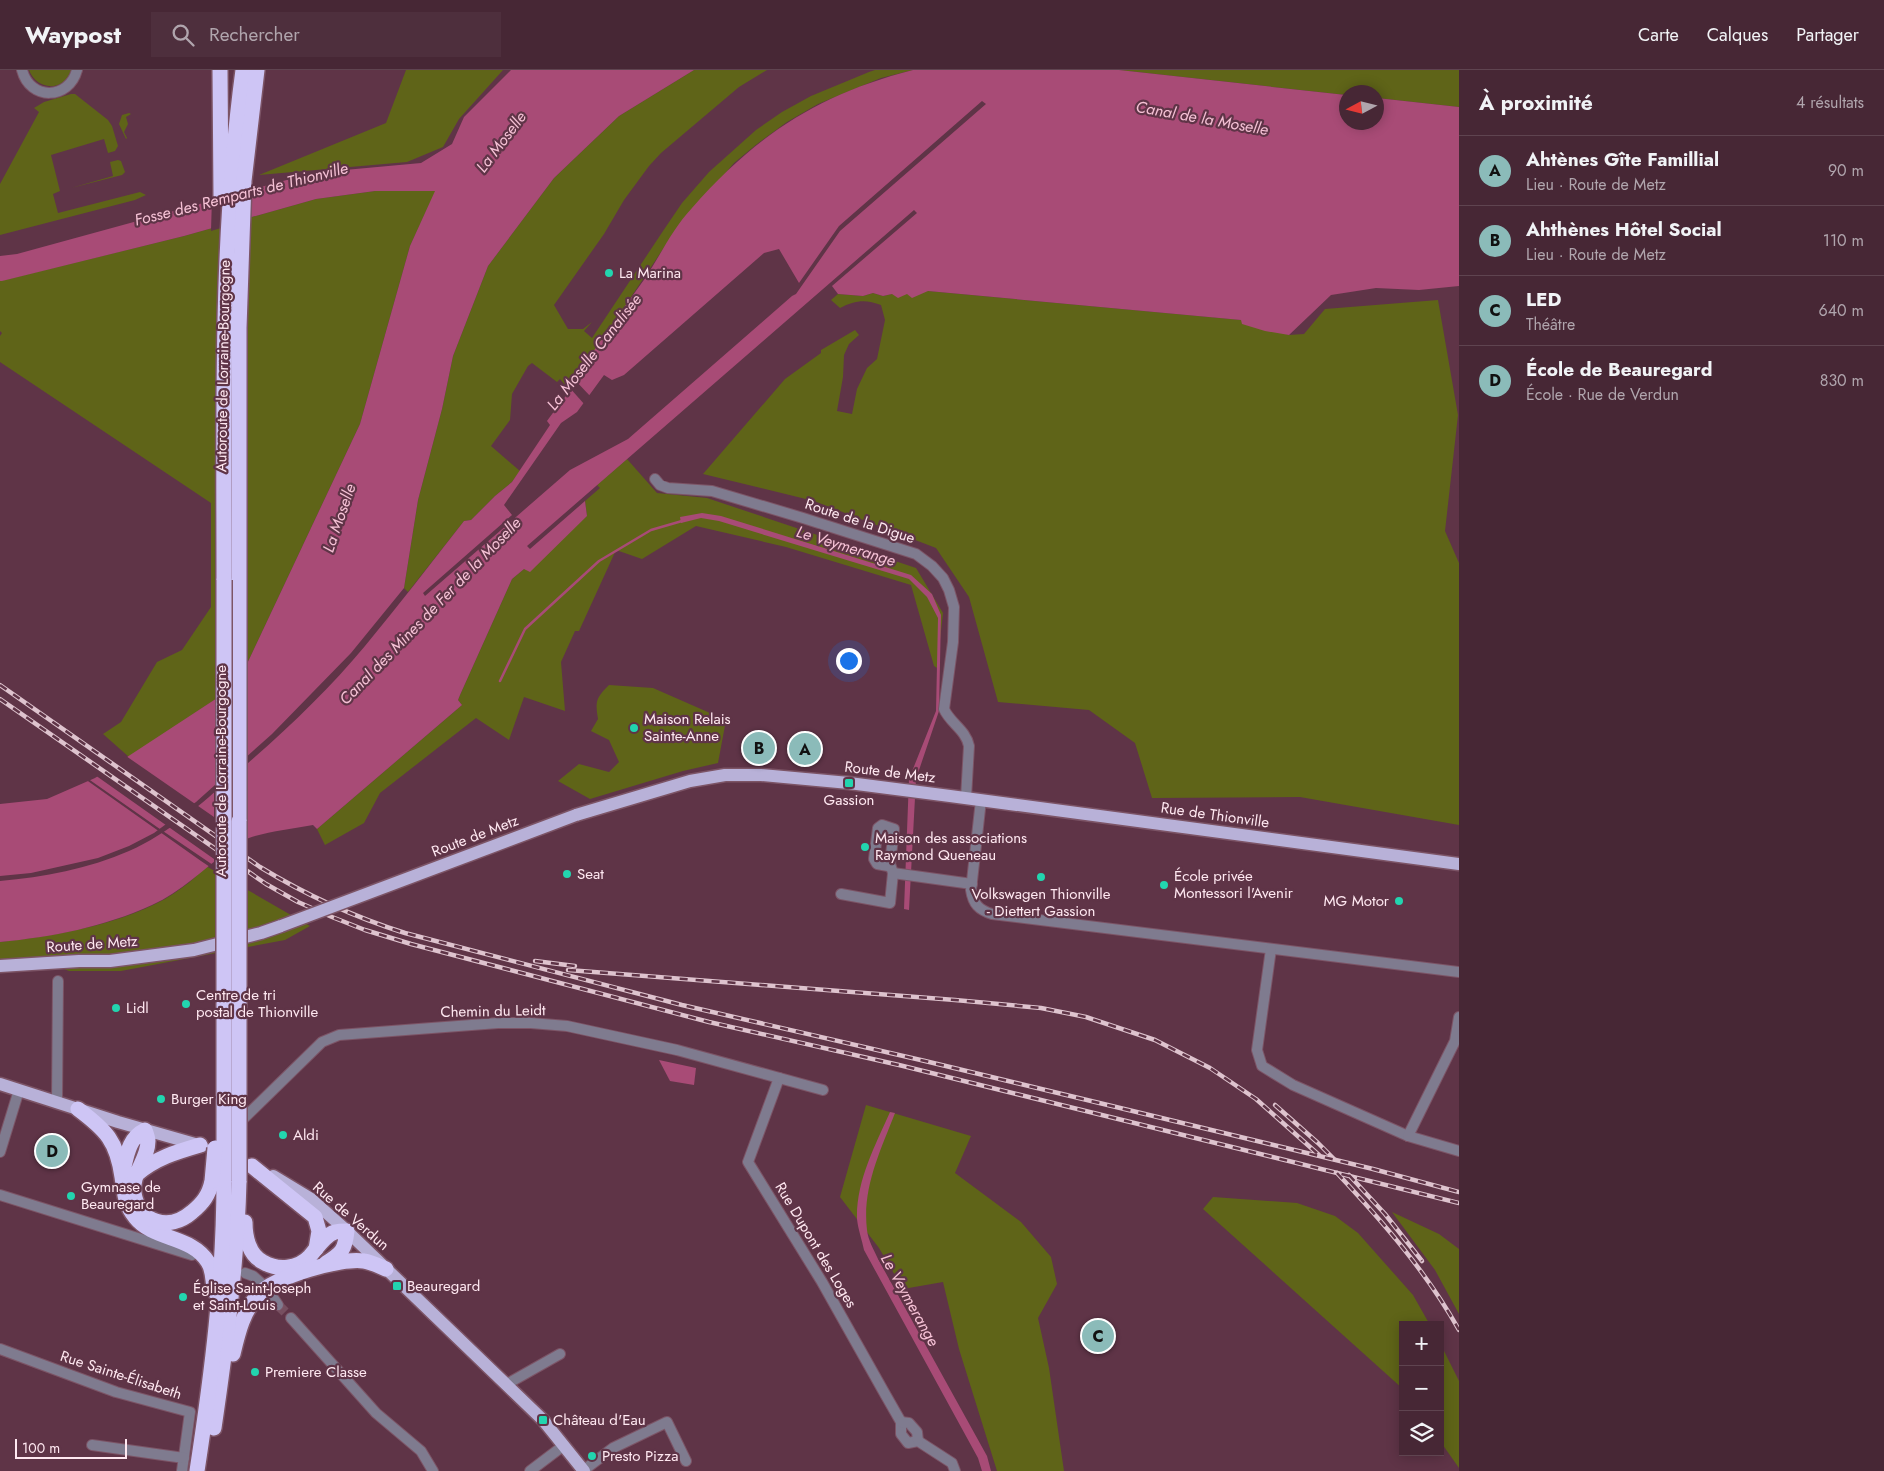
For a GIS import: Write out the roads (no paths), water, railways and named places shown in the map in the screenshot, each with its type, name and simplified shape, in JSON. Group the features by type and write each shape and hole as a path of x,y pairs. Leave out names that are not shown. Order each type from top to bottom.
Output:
{"highway":[{"path":"220,70 232,184 230,232"},
{"name":"Autoroute de Lorraine-Bourgogne","path":"208,1471 237,1247 216,1115 224,1104 226,314 221,291 230,232 232,184 243,70"},
{"name":"Autoroute de Lorraine-Bourgogne","path":"232,184 257,70"},
{"name":"Autoroute de Lorraine-Bourgogne","path":"197,1471 220,1303 225,1181 239,580 239,328 230,232"},
{"path":"78,1109 106,1132 129,1175 137,1206 147,1216 159,1223 174,1222 188,1216 225,1181 244,1210 245,1231 249,1246 262,1262 276,1268 299,1264 335,1232 347,1230 346,1245 339,1255 322,1266"},
{"path":"146,1130 136,1134 130,1145 128,1206 144,1227 188,1244 200,1253 209,1263 214,1290 220,1303"},
{"path":"129,1175 164,1156 200,1145"},
{"path":"252,1166 315,1217 319,1231 316,1249"},
{"path":"215,1423 240,1328 247,1310 259,1293 272,1284 322,1266 347,1260 364,1261 386,1269"}],"main road":[{"name":"Route de Metz","path":"0,966 110,961 194,950 261,933 576,815 670,786 725,775 761,774 966,798"},
{"name":"Rue de Thionville","path":"966,798 1459,864"},
{"name":"Rue de Verdun","path":"0,1084 221,1152 272,1176 310,1199 347,1230 507,1384 543,1420 584,1471"}],"street":[{"path":"20,71 33,88 48,93 64,89 71,84 77,70"},
{"name":"Route de la Digue","path":"654,479 660,485 668,488 712,491 803,518 916,554 932,566 943,578 954,607 953,642 944,708 946,714 968,740 966,798"},
{"path":"981,800 972,898 976,905 992,914 1459,972"},
{"path":"841,894 890,903 895,871 915,876 972,884"},
{"path":"1270,949 1257,1050 1262,1066 1294,1086 1408,1136 1459,1151"},
{"path":"57,1103 58,981"},
{"path":"1408,1136 1457,1041 1459,1017"},
{"name":"Chemin du Leidt","path":"221,1152 227,1136 322,1042 339,1035 498,1023 567,1026 677,1050 823,1090"},
{"name":"Rue Dupont des Loges","path":"779,1078 748,1162 822,1282 901,1422 909,1423 917,1432 918,1441 952,1464 955,1471"},
{"path":"0,1152 19,1090"},
{"path":"0,1196 192,1255"},
{"path":"245,1273 253,1276 261,1283"},
{"path":"270,1293 278,1305"},
{"path":"291,1318 376,1413 422,1451 433,1471"},
{"name":"Rue Sainte-Élisabeth","path":"0,1349 116,1392 190,1412 184,1458"},
{"path":"507,1384 560,1354"},
{"path":"584,1471 613,1448 667,1422 686,1461"},
{"path":"92,1445 184,1458 182,1471"},
{"path":"530,1471 563,1446"}],"water":[{"path":"511,70 694,70 619,116 554,178 488,266 453,356 442,409 418,500 404,588 351,653 272,734 196,802 154,833 129,846 98,858 31,873 0,876 0,804 47,799 95,778 237,685 360,424 410,246 435,191 375,191 316,199 184,236 2,281 0,281 0,256 17,254 312,173 421,163 452,144 464,117"},
{"path":"913,70 1119,70 1339,94 1339,130 1384,130 1384,99 1459,107 1459,286 1419,290 1376,288 1331,295 1289,335 1265,331 1242,324 1241,320 928,291 912,298 907,294 898,298 892,294 883,296 873,293 863,296 838,294 832,286 917,213 914,210 527,546 530,549 585,501 587,516 530,572 524,569 512,579 458,700 462,705 317,829 313,825 247,839 163,900 134,913 78,930 0,942 0,881 33,877 98,863 129,851 157,836 196,808 302,714 335,681 403,600 464,521 471,520 512,482 550,425 547,421 571,389 588,360 646,277 685,216 716,182 765,139 791,121 848,91","holes":["982,101 986,104 840,231 796,294 628,439 570,470 425,596 423,593 512,515 504,505 561,423 577,412 604,375 612,380 624,375 764,253 779,249 799,283 839,226"]},
{"path":"702,513 721,516 911,575 932,594 941,615 939,711 916,779 909,910 904,909 909,779 936,711 938,618 927,597 909,579 719,521 701,518 681,523 680,517"},
{"path":"659,1060 696,1068 694,1085 670,1081"},
{"path":"890,1112 895,1113 878,1156 867,1199 867,1230 871,1245 987,1456 991,1471 982,1471 978,1458 864,1250 857,1219 860,1191 863,1177"}],"waterway":[{"name":"Le Veymerange","path":"500,681 525,629 599,561 651,530 682,521"}],"tunnel":[{"path":"278,1305 291,1318"}],"railway":[{"path":"0,685 260,867 295,887 386,927 682,1005 925,1061 1373,1169 1459,1192"},
{"path":"0,699 266,884 298,902 365,930 411,944 709,1022 899,1065 1459,1203"},
{"path":"535,961 575,966"},
{"path":"568,970 955,1000 1041,1008 1086,1017 1155,1040 1210,1068 1256,1099 1319,1155"},
{"path":"1275,1105 1334,1159"},
{"path":"1337,1173 1418,1267 1459,1330"},
{"path":"1349,1175 1385,1214 1422,1261"}],"place":[{"name":"La Marina","path":"609,273"},
{"name":"Maison Relais Sainte-Anne","path":"634,728"},
{"name":"Ahthènes Hôtel Social","path":"759,748"},
{"name":"Ahtènes Gîte Famillial","path":"805,749"},
{"name":"Gassion","path":"849,783"},
{"name":"Maison des associations Raymond Queneau","path":"865,847"},
{"name":"Seat","path":"567,874"},
{"name":"Volkswagen Thionville - Diettert Gassion","path":"1041,877"},
{"name":"École privée Montessori l'Avenir","path":"1164,885"},
{"name":"MG Motor","path":"1399,901"},
{"name":"Centre de tri postal de Thionville","path":"186,1004"},
{"name":"Lidl","path":"116,1008"},
{"name":"Burger King","path":"161,1099"},
{"name":"Aldi","path":"283,1135"},
{"name":"École de Beauregard","path":"52,1151"},
{"name":"Gymnase de Beauregard","path":"71,1196"},
{"name":"Beauregard","path":"397,1286"},
{"name":"Église Saint-Joseph et Saint-Louis","path":"183,1297"},
{"name":"LED","path":"1098,1336"},
{"name":"Premiere Classe","path":"255,1372"},
{"name":"Château d'Eau","path":"543,1420"},
{"name":"Presto Pizza","path":"592,1456"}],"water label":[{"name":"Canal de la Moselle","path":"1202,118"},
{"name":"La Moselle","path":"501,142"},
{"name":"Fosse des Remparts de Thionville","path":"241,194"},
{"name":"La Moselle Canalisée","path":"594,352"},
{"name":"La Moselle","path":"339,518"},
{"name":"Canal des Mines de Fer de la Moselle","path":"430,611"}]}
